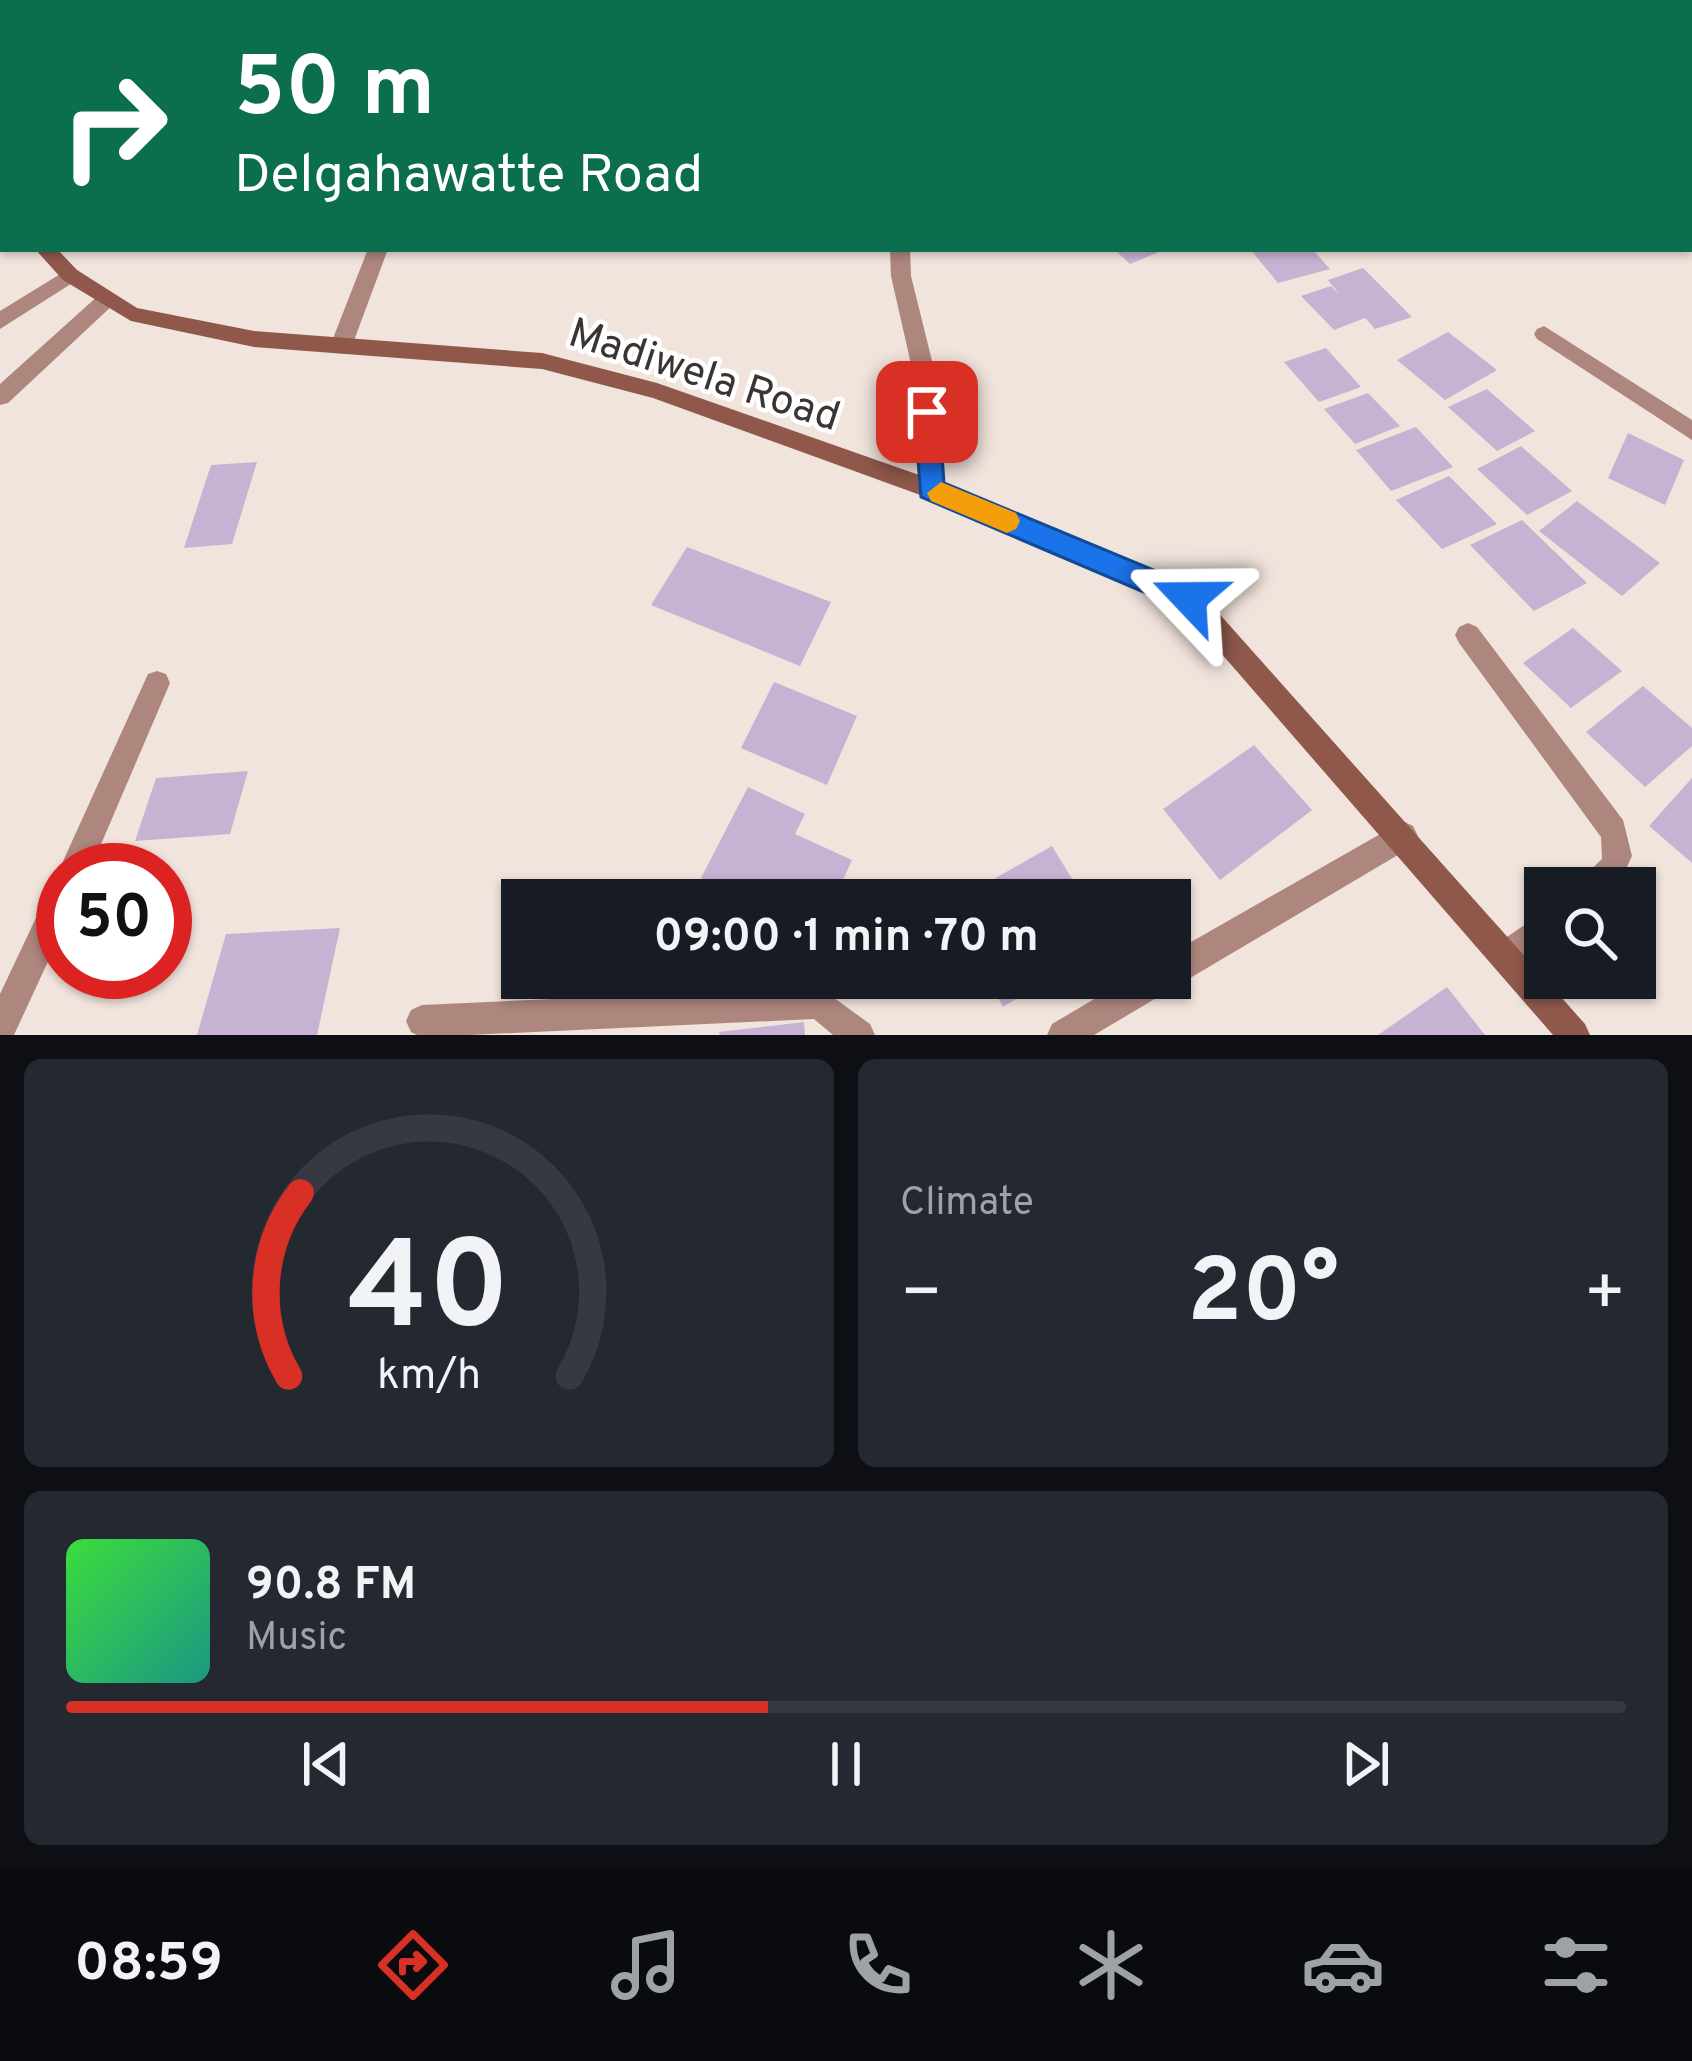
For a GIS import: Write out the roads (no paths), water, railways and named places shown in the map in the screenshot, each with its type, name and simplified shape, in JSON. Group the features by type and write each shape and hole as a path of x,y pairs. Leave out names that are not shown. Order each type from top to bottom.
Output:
{"main road":[{"name":"Madiwela Road","path":"48,252 70,275 130,314 254,339 542,361 657,391 931,489 1189,598 1574,1035"}],"street":[{"path":"341,346 377,252"},
{"path":"900,252 901,276 925,374 931,489"},
{"path":"0,321 70,275"},
{"path":"0,397 107,298"},
{"path":"1544,334 1692,431"},
{"path":"1468,635 1613,830 1621,854 1617,867"},
{"path":"87,843 157,683"},
{"path":"1191,960 1402,836"},
{"path":"1506,956 1524,942"},
{"path":"0,1029 36,952"},
{"path":"1063,1035 1124,999"},
{"path":"422,1021 819,1004 859,1035"}]}
